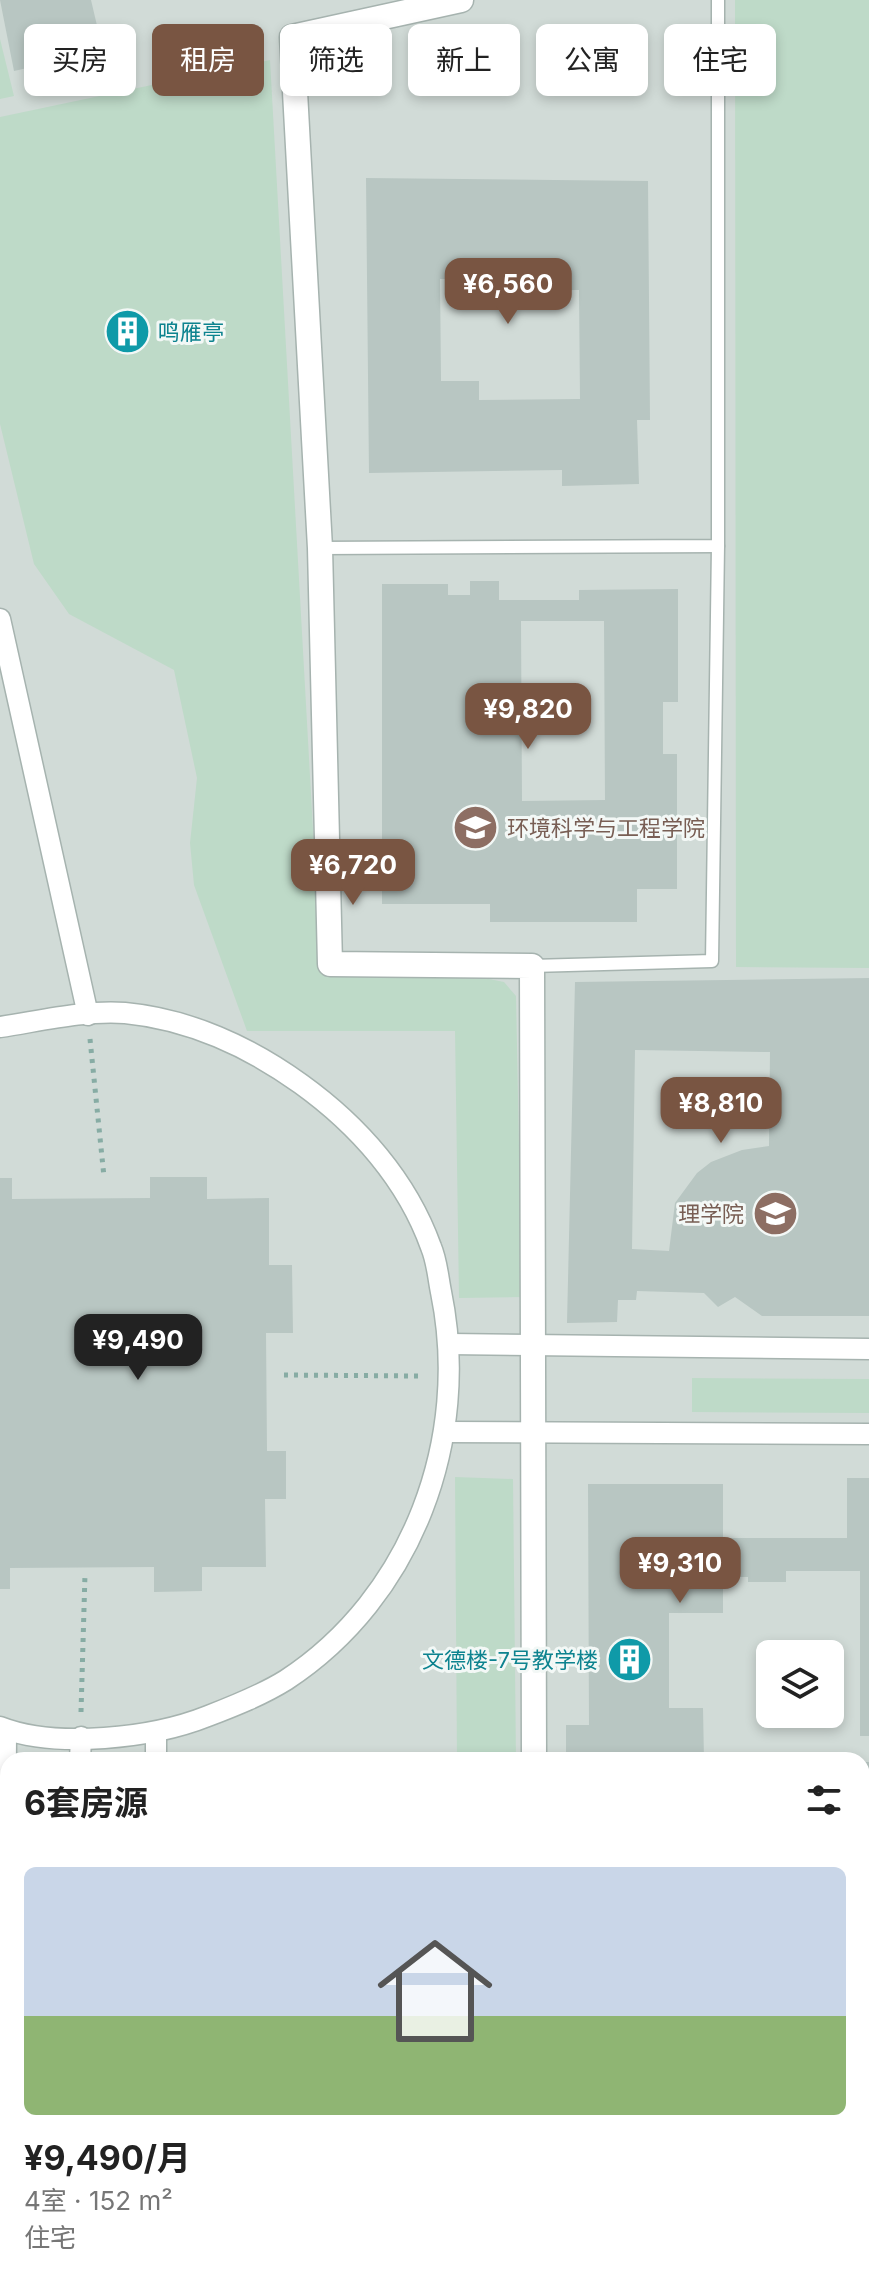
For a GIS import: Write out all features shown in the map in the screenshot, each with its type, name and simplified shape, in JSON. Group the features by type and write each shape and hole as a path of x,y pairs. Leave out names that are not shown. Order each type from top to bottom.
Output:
{"street":[{"path":"461,0 292,37 320,548 330,964 532,966 534,1752"},
{"path":"0,619 88,1015"},
{"path":"0,1027 123,1013 159,1019 231,1042 283,1071 331,1106 381,1159 408,1197 432,1248 449,1344 450,1377 446,1432 431,1490 408,1546 335,1641 286,1680 237,1705 156,1733 81,1737 3,1728 3,1752"},
{"path":"449,1344 869,1349"},
{"path":"446,1432 532,1435 869,1434"},
{"path":"156,1733 156,1752"},
{"path":"80,1752 81,1737"}],"lane":[{"path":"532,966 712,961 718,546 718,0"},
{"path":"320,548 718,546"}],"path":[{"path":"88,1015 104,1177"},
{"path":"284,1375 450,1377"},
{"path":"81,1737 85,1574"}],"shaded area":[{"path":"0,0 869,0 869,1752 0,1752"}],"green space":[{"path":"735,0 869,0 869,968 736,967 735,96 776,96 776,24 735,24"},
{"path":"0,39 14,96 0,99"},
{"path":"270,60 321,973 489,979 504,982 516,996 522,1297 459,1298 455,1031 247,1031 194,885 190,843 197,778 174,670 69,614 34,564 0,424 0,117 99,96 136,96 136,88 152,85 152,96 264,96 264,61"},
{"path":"692,1378 869,1379 869,1413 692,1412"},
{"path":"455,1477 513,1479 516,1752 457,1752"}],"building":[{"path":"0,0 91,0 97,24 24,24 24,69 14,71"},
{"path":"366,178 648,181 650,420 637,420 639,484 562,486 562,470 369,473","holes":["527,278 527,290 579,290 580,399 479,400 479,381 441,381 440,279"]},
{"name":"鸣雁亭","path":"127,311 142,318 149,333 142,348 127,355 112,348 105,333 112,318"},
{"path":"470,581 499,581 499,600 579,600 579,590 678,589 678,702 663,702 663,754 677,754 677,889 637,889 637,922 490,922 490,904 382,904 382,584 448,584 448,595 470,595","holes":["521,621 604,621 605,800 522,801"]},
{"path":"869,978 869,1316 762,1316 735,1297 718,1307 704,1293 637,1291 636,1300 618,1300 617,1322 567,1323 575,982","holes":["635,1050 770,1052 769,1146 742,1150 711,1162 697,1173 675,1203 669,1251 632,1249"]},
{"path":"150,1177 207,1177 207,1199 269,1198 269,1265 292,1265 293,1333 266,1333 267,1451 286,1451 286,1499 265,1499 266,1567 202,1567 202,1591 154,1592 154,1567 10,1568 10,1589 0,1589 0,1178 12,1178 12,1199 150,1198"},
{"name":"文德楼-7号教学楼","path":"847,1478 869,1478 869,1736 860,1736 860,1571 786,1571 786,1582 748,1582 748,1577 723,1577 723,1613 669,1613 669,1708 703,1708 704,1752 566,1752 566,1725 589,1725 588,1484 723,1484 723,1538 847,1538"}],"place":[{"name":"鸣雁亭","path":"127,332"},
{"name":"环境科学与工程学院","path":"476,828"},
{"name":"理学院","path":"775,1214"},
{"name":"文德楼-7号教学楼","path":"629,1660"}]}
